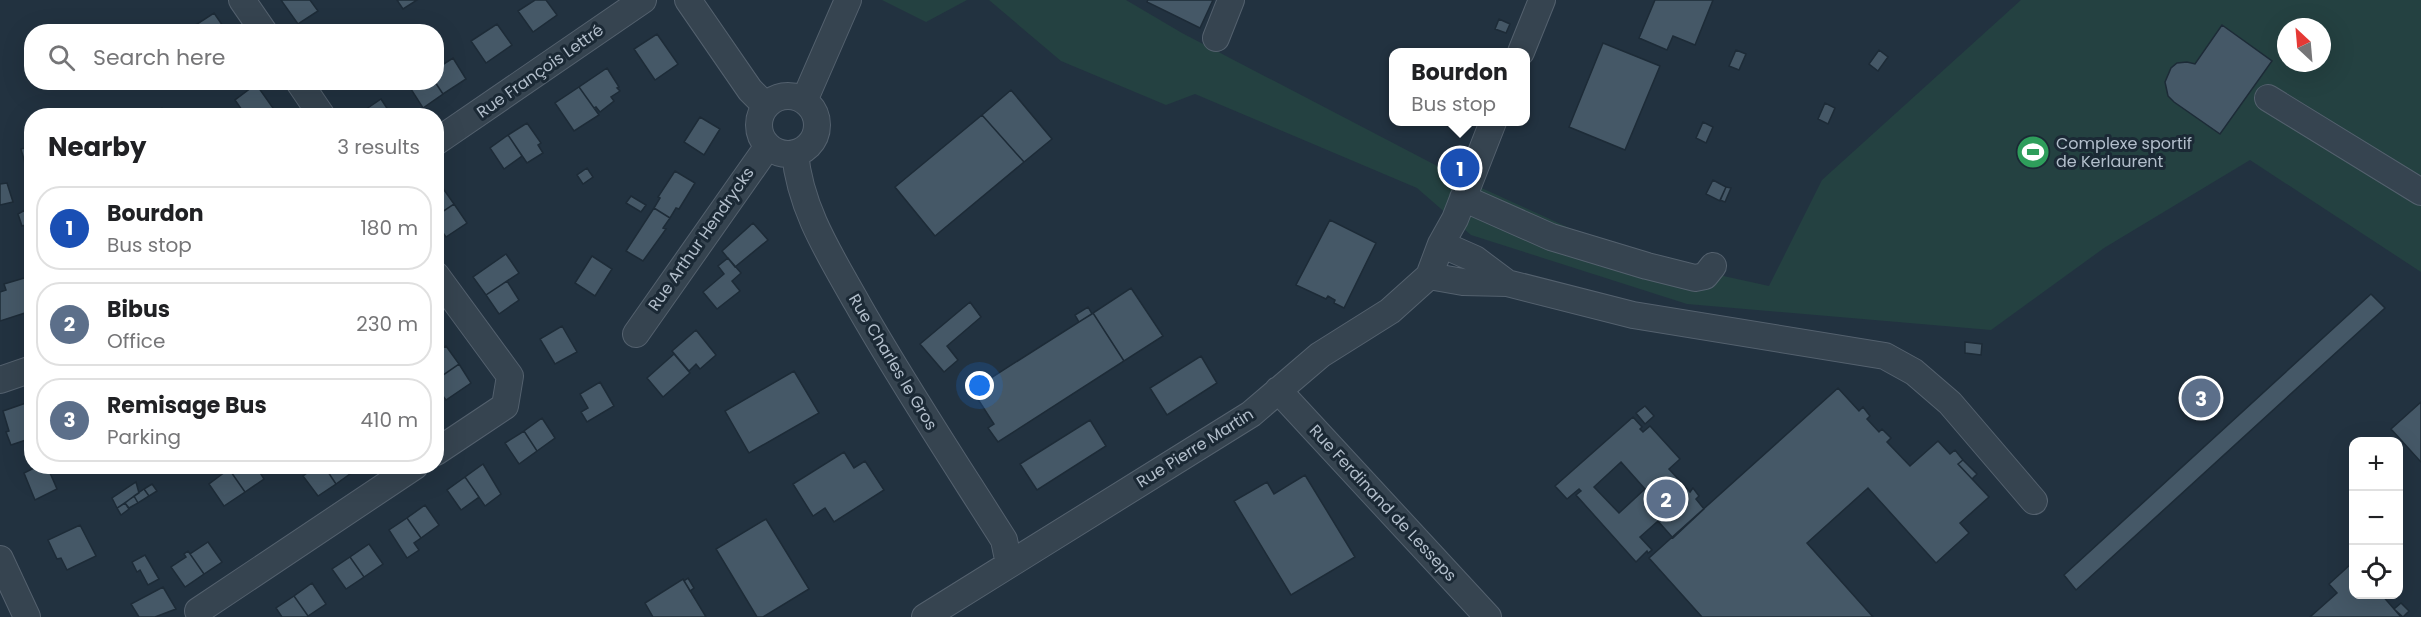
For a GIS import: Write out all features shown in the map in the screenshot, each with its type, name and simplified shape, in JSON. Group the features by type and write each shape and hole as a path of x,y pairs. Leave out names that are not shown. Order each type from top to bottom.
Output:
{"street":[{"path":"242,0 258,24"},
{"name":"Rue François Lettré","path":"444,137 643,0"},
{"path":"688,0 750,90 766,106"},
{"path":"804,100 848,0"},
{"path":"1216,38 1231,0"},
{"path":"1523,48 1542,0"},
{"path":"304,90 317,108"},
{"path":"788,96 804,100 811,107 817,125 811,142 795,153 776,151 768,146 759,130 761,113 766,106 780,97 788,96"},
{"path":"2268,98 2421,192"},
{"name":"Rue Pierre Martin","path":"925,617 1251,414 1320,355 1390,311 1429,276 1491,126"},
{"name":"Rue Arthur Hendrycks","path":"636,334 768,146"},
{"name":"Rue Charles le Gros","path":"795,153 804,201 817,231 893,366 1004,540 1009,564"},
{"path":"1459,208 1647,266 1695,278 1705,276 1713,266"},
{"path":"1441,244 1475,259 1507,283"},
{"path":"1429,276 1463,282 1507,283 1633,315 1885,356 1914,372 1950,403 2034,501"},
{"path":"444,286 510,376 505,406 444,447"},
{"path":"0,380 24,372"},
{"name":"Rue Ferdinand de Lesseps","path":"1278,390 1488,617"},
{"path":"198,611 403,474"},
{"path":"0,559 27,617"}],"green space":[{"path":"882,0 967,0 926,22"},
{"name":"Complexe sportif de Kerlaurent","path":"989,0 1126,0 1182,33 1464,180 1578,232 1696,270 1769,286 1822,180 2021,0 2421,0 2421,272 2250,160 2104,248 1991,330 1687,304 1471,235 1417,188 1195,94 1166,105 1061,61"}],"building":[{"path":"281,0 310,0 318,11 298,24"},
{"path":"397,0 417,0 403,9"},
{"path":"535,0 546,0 557,15 533,32 518,11"},
{"path":"1148,0 1213,0 1200,28 1147,2"},
{"path":"1655,0 1713,0 1695,45 1673,36 1667,50 1639,38"},
{"path":"214,13 222,24 197,24"},
{"path":"1499,19 1510,24 1506,33 1495,29"},
{"path":"497,24 512,45 486,63 471,41"},
{"path":"2222,25 2272,61 2220,134 2174,102 2168,96 2165,82 2171,68 2177,63 2195,64"},
{"path":"657,34 678,64 655,80 634,49"},
{"path":"1603,43 1660,66 1625,150 1569,127"},
{"path":"1736,50 1746,54 1739,70 1729,66"},
{"path":"1879,50 1888,57 1878,71 1869,64"},
{"path":"453,58 466,79 443,94 440,90 444,90 444,64"},
{"path":"607,68 620,91 611,97 614,101 600,112 596,107 594,108 579,87"},
{"path":"579,87 599,115 574,131 555,103"},
{"path":"248,90 260,90 273,108 240,108 235,100"},
{"path":"412,90 440,90 443,94 423,108"},
{"path":"1011,90 1052,139 1024,162 982,115"},
{"path":"381,99 387,108 368,108"},
{"path":"1825,103 1835,108 1828,124 1818,119"},
{"path":"982,115 1024,162 935,236 895,187"},
{"path":"700,117 720,129 704,155 684,142"},
{"path":"1703,122 1713,127 1706,143 1696,138"},
{"path":"527,123 541,143 538,145 543,153 527,163 508,135"},
{"path":"508,135 522,156 504,169 490,148"},
{"path":"587,168 593,177 583,184 577,175"},
{"path":"675,171 695,183 679,209 676,208 670,218 654,208 660,198 658,197"},
{"path":"1713,180 1726,187 1720,201 1706,194"},
{"path":"7,183 13,202 0,205 0,184"},
{"path":"1726,187 1731,188 1725,202 1720,200"},
{"path":"444,190 454,204 444,211"},
{"path":"631,196 646,205 641,212 626,203"},
{"path":"454,204 467,223 446,237 444,234 444,211"},
{"path":"654,208 670,218 663,228 666,229 643,261 626,251"},
{"path":"24,211 24,225 22,226 18,214"},
{"path":"1330,220 1376,243 1344,308 1334,303 1335,300 1328,296 1326,299 1296,285"},
{"path":"753,223 768,240 735,267 722,251"},
{"path":"506,254 519,273 486,295 473,277"},
{"path":"592,256 612,269 595,296 575,283"},
{"path":"728,258 741,273 732,281 740,291 717,309 703,292 724,274 718,266"},
{"path":"24,278 24,313 0,321 0,292 6,290 4,284"},
{"path":"507,281 519,300 499,314 486,295"},
{"path":"1131,288 1163,336 1124,361 1093,313"},
{"path":"2371,294 2385,308 2076,590 2064,575"},
{"path":"970,302 981,317 947,346 958,360 944,372 920,344"},
{"path":"1088,307 1092,314 1079,322 1075,315"},
{"path":"1093,313 1124,361 998,442 988,428 994,424 972,390"},
{"path":"562,326 577,352 555,364 540,339"},
{"path":"696,330 716,355 700,369 696,364 689,371 672,351"},
{"path":"1965,342 1982,344 1981,355 1965,353"},
{"path":"446,346 459,364 444,374 444,347"},
{"path":"674,354 690,373 663,397 647,378"},
{"path":"1201,356 1217,383 1167,415 1150,388"},
{"path":"459,364 471,383 446,400 444,374"},
{"path":"794,371 819,413 749,453 725,411"},
{"path":"600,382 614,406 587,422 581,412 588,408 580,394"},
{"path":"1838,388 1859,411 1863,407 1870,416 1867,419 1879,432 1882,429 1891,438 1887,442 1910,466 1938,441 1950,454 1955,450 1963,460 1958,464 1989,497 1960,523 1969,533 1936,563 1868,488 1807,543 1873,617 1702,617 1649,558"},
{"path":"2421,402 2421,462 2403,442 2403,437 2398,437 2391,429"},
{"path":"24,404 24,441 11,445 6,432 9,431 3,411"},
{"path":"1645,406 1654,416 1645,424 1636,413"},
{"path":"1633,417 1642,427 1640,429 1643,432 1650,426 1680,459 1669,469 1690,492 1693,488 1699,496 1696,499 1704,509 1673,538 1658,521 1640,537 1652,550 1648,553 1647,551 1636,562 1576,495 1581,491 1579,489 1567,499 1555,486","holes":["1621,462 1645,489 1619,513 1594,487"]},
{"path":"542,418 555,438 537,451 524,431"},
{"path":"1090,420 1106,446 1037,490 1020,464"},
{"path":"524,431 537,451 519,464 505,443"},
{"path":"844,452 854,468 865,461 884,490 834,522 825,508 813,516 793,484"},
{"path":"1963,460 1977,474 1972,479 1958,464"},
{"path":"483,464 501,494 485,506 465,477"},
{"path":"24,474 50,474 57,489 35,500"},
{"path":"222,474 232,474 245,492 224,506 209,484"},
{"path":"232,474 261,474 264,479 245,492"},
{"path":"329,474 336,484 318,496 303,476"},
{"path":"329,474 350,474 336,484"},
{"path":"1305,475 1355,557 1291,595 1234,501 1267,482 1274,494"},
{"path":"465,477 479,497 461,510 447,490"},
{"path":"136,482 139,493 117,508 112,498"},
{"path":"152,484 157,491 149,496 144,489"},
{"path":"144,489 149,496 138,503 134,496"},
{"path":"134,496 138,503 129,508 125,503"},
{"path":"125,503 129,509 121,515 117,508"},
{"path":"425,505 439,525 421,538 407,518"},
{"path":"407,518 421,538 414,543 419,550 407,558 389,530"},
{"path":"766,519 809,589 763,617 757,617 716,549"},
{"path":"80,525 96,556 67,570 61,558 57,559 48,540"},
{"path":"208,542 222,562 204,574 190,554"},
{"path":"369,544 383,564 364,577 350,557"},
{"path":"188,551 204,574 185,587 171,567 186,557 184,554"},
{"path":"145,555 159,579 148,585 140,570 137,572 132,562"},
{"path":"350,557 364,577 346,589 332,569"},
{"path":"2349,566 2349,599 2385,599 2401,617 2310,617 2337,593 2329,584"},
{"path":"688,578 694,588 690,591 684,581"},
{"path":"683,579 706,617 653,617 645,603"},
{"path":"312,583 326,604 308,616 294,596"},
{"path":"163,587 176,609 155,617 139,617 131,604"},
{"path":"294,596 308,617 282,617 276,608"},
{"path":"2401,603 2409,611 2403,617 2394,609"}],"place":[{"name":"Complexe sportif de Kerlaurent","path":"2033,152"},
{"name":"Bourdon","path":"1460,168"},
{"name":"Remisage Bus","path":"2201,398"},
{"name":"Bibus","path":"1666,499"}]}
